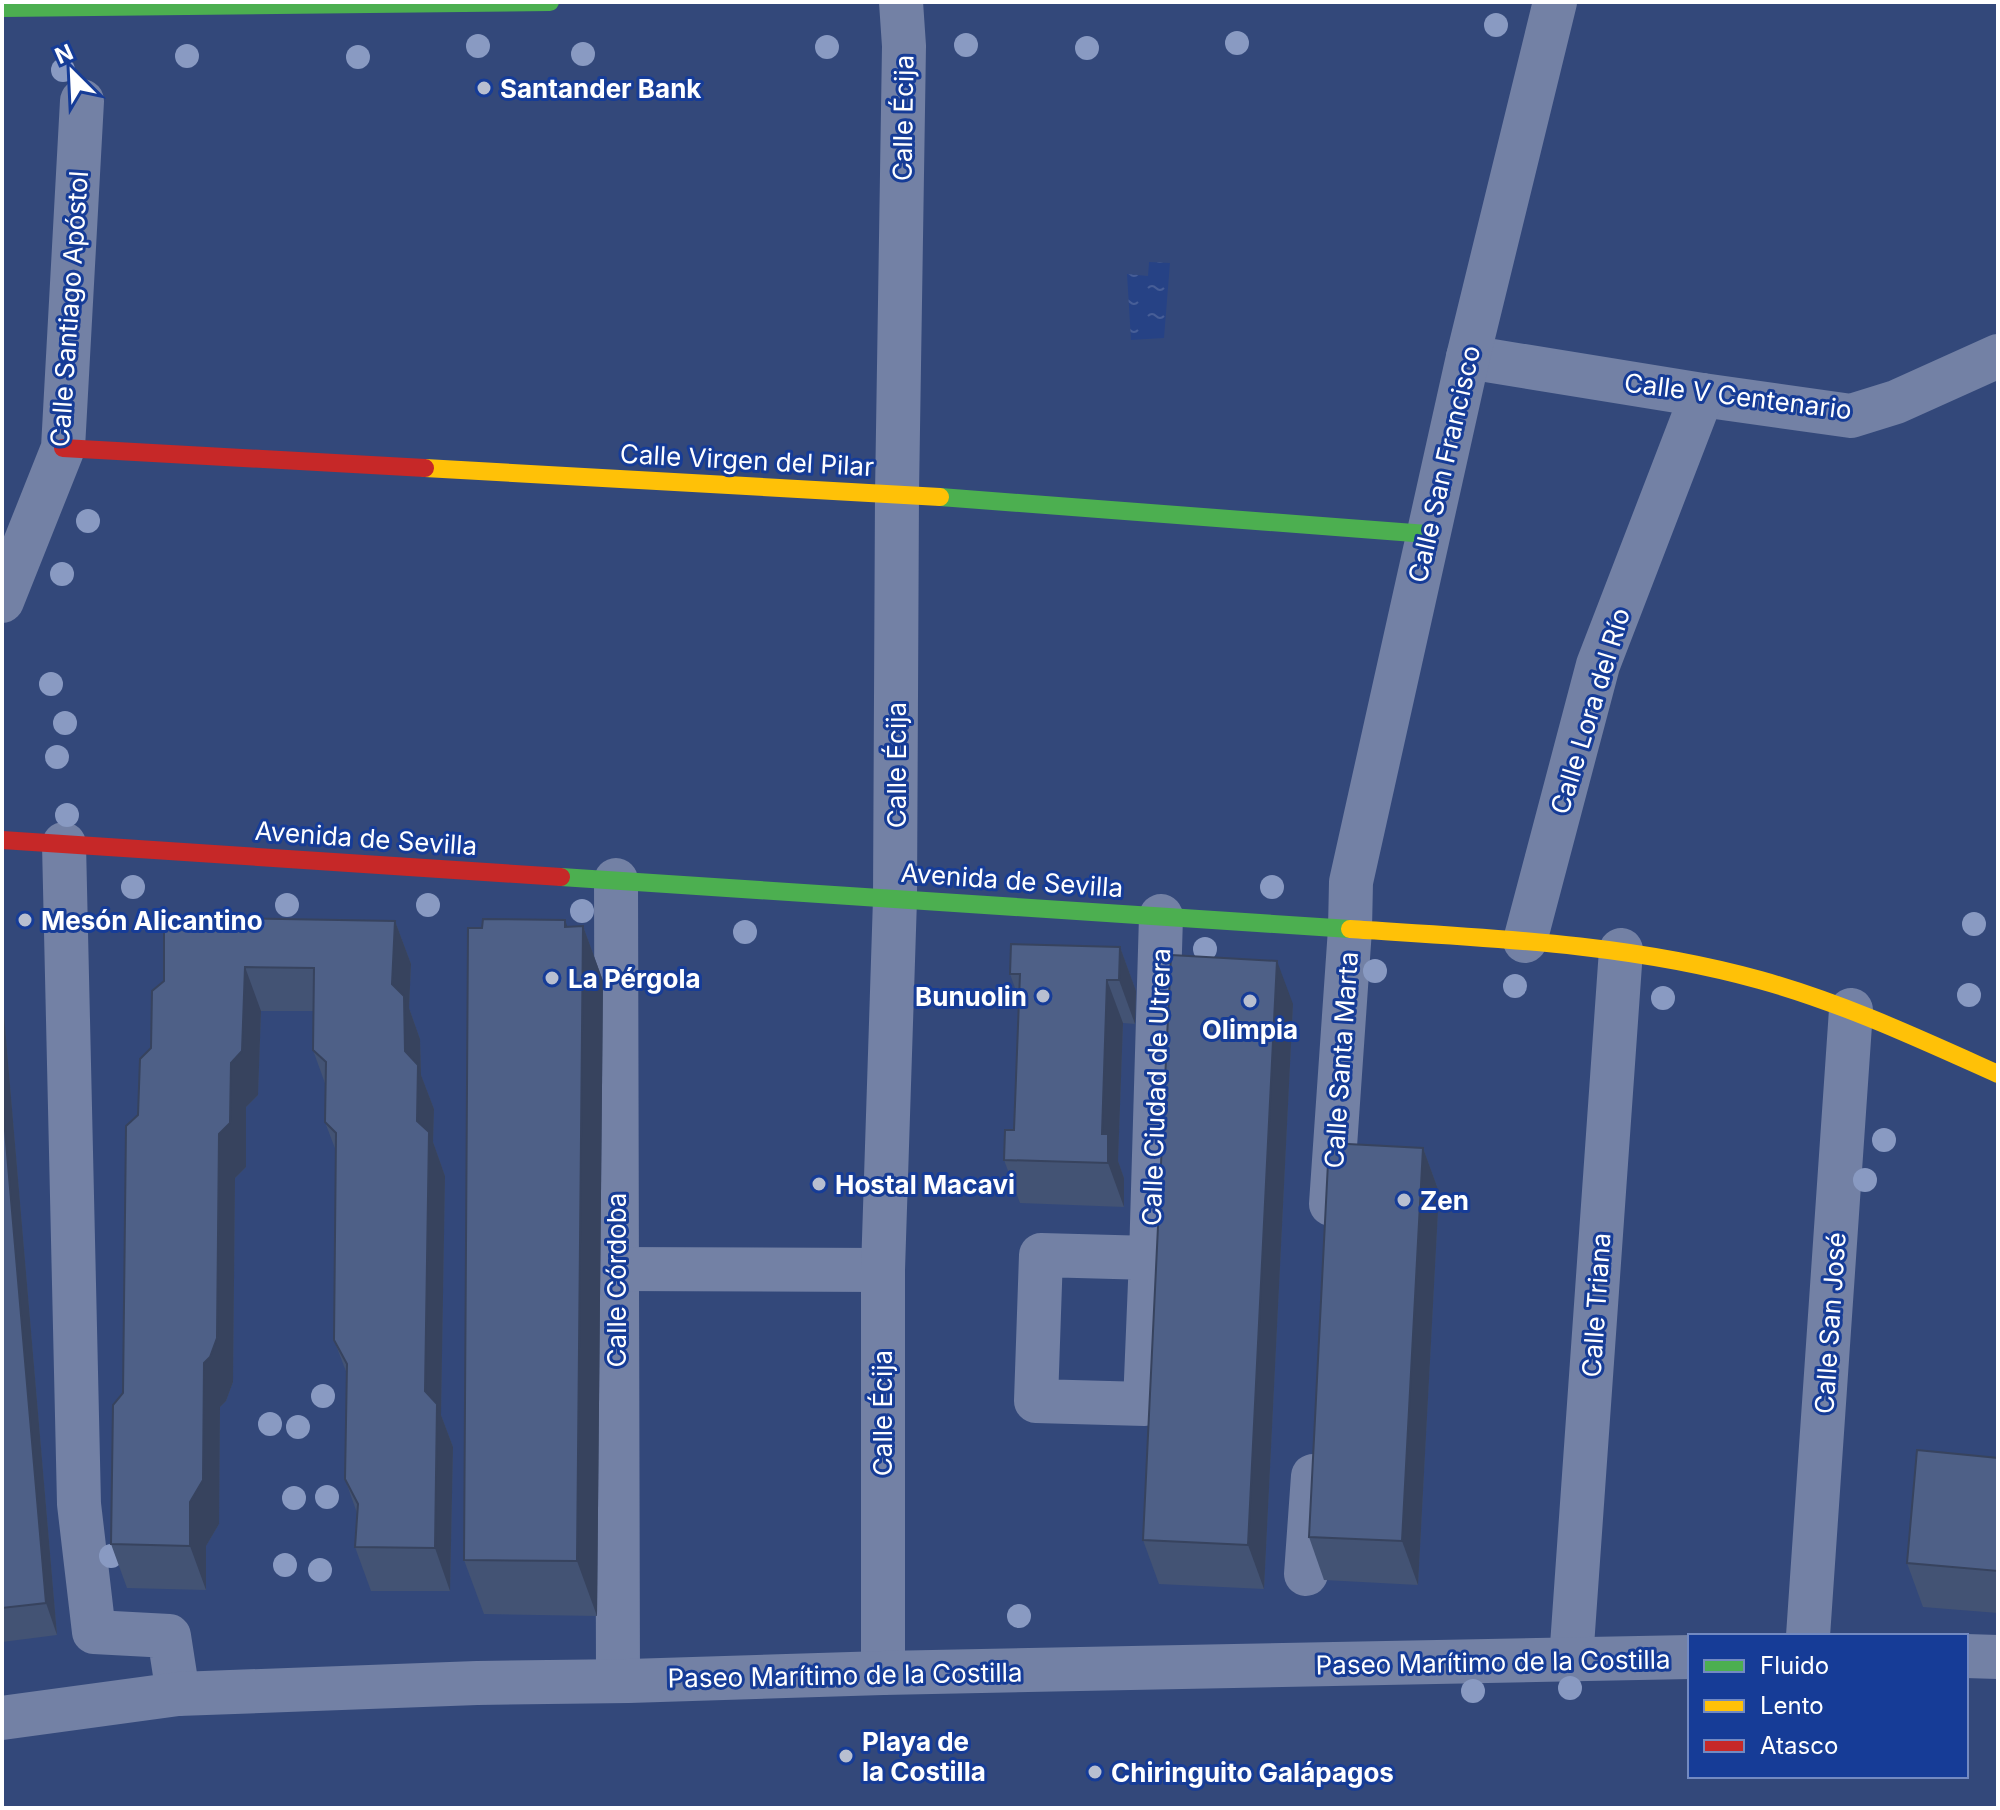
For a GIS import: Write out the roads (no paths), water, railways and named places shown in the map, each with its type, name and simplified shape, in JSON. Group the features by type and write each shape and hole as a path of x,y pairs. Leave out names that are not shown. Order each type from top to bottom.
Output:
{"street":[{"path":"2,8 550,2"},
{"name":"Calle Écija","path":"883,1673 883,1270 895,899 904,46 901,2"},
{"name":"Calle San Francisco","path":"1350,929 1351,882 1427,534 1555,2"},
{"name":"Calle Santiago Apóstol","path":"2,601 63,448 82,101"},
{"name":"Calle V Centenario","path":"1468,357 1851,416 1896,402 1998,356"},
{"name":"Calle Lora del Río","path":"1525,941 1598,665 1702,395"},
{"name":"Calle Virgen del Pilar","path":"63,448 897,494 1427,534"},
{"name":"Avenida de Sevilla","path":"2,840 1161,916 1621,950 1762,981 1851,1010 1998,1074"},
{"path":"64,844 79,1504 94,1632 169,1636 178,1694"},
{"name":"Calle Córdoba","path":"616,880 618,1680"},
{"name":"Calle Ciudad de Utrera","path":"1151,1258 1161,916"},
{"name":"Calle Santa Marta","path":"1329,1244 1350,929"},
{"name":"Calle Triana","path":"1571,1660 1621,950"},
{"name":"Calle San José","path":"1808,1634 1851,1010"},
{"path":"615,1269 883,1270"},
{"path":"1306,1574 1316,1432"},
{"path":"1968,1656 1998,1657"},
{"name":"Paseo Marítimo de la Costilla","path":"2,1718 178,1694 461,1683 1688,1657"}],"water":[{"path":"1149,262 1170,263 1164,338 1131,340 1127,274 1148,276"}],"place":[{"name":"Santander Bank","path":"484,88"},
{"name":"Mesón Alicantino","path":"25,920"},
{"name":"La Pérgola","path":"552,978"},
{"name":"Bunuolin","path":"1043,996"},
{"name":"Olimpia","path":"1250,1001"},
{"name":"Hostal Macavi","path":"819,1184"},
{"name":"Zen","path":"1404,1200"},
{"name":"Playa de la Costilla","path":"846,1756"},
{"name":"Chiringuito Galápagos","path":"1095,1772"}]}
